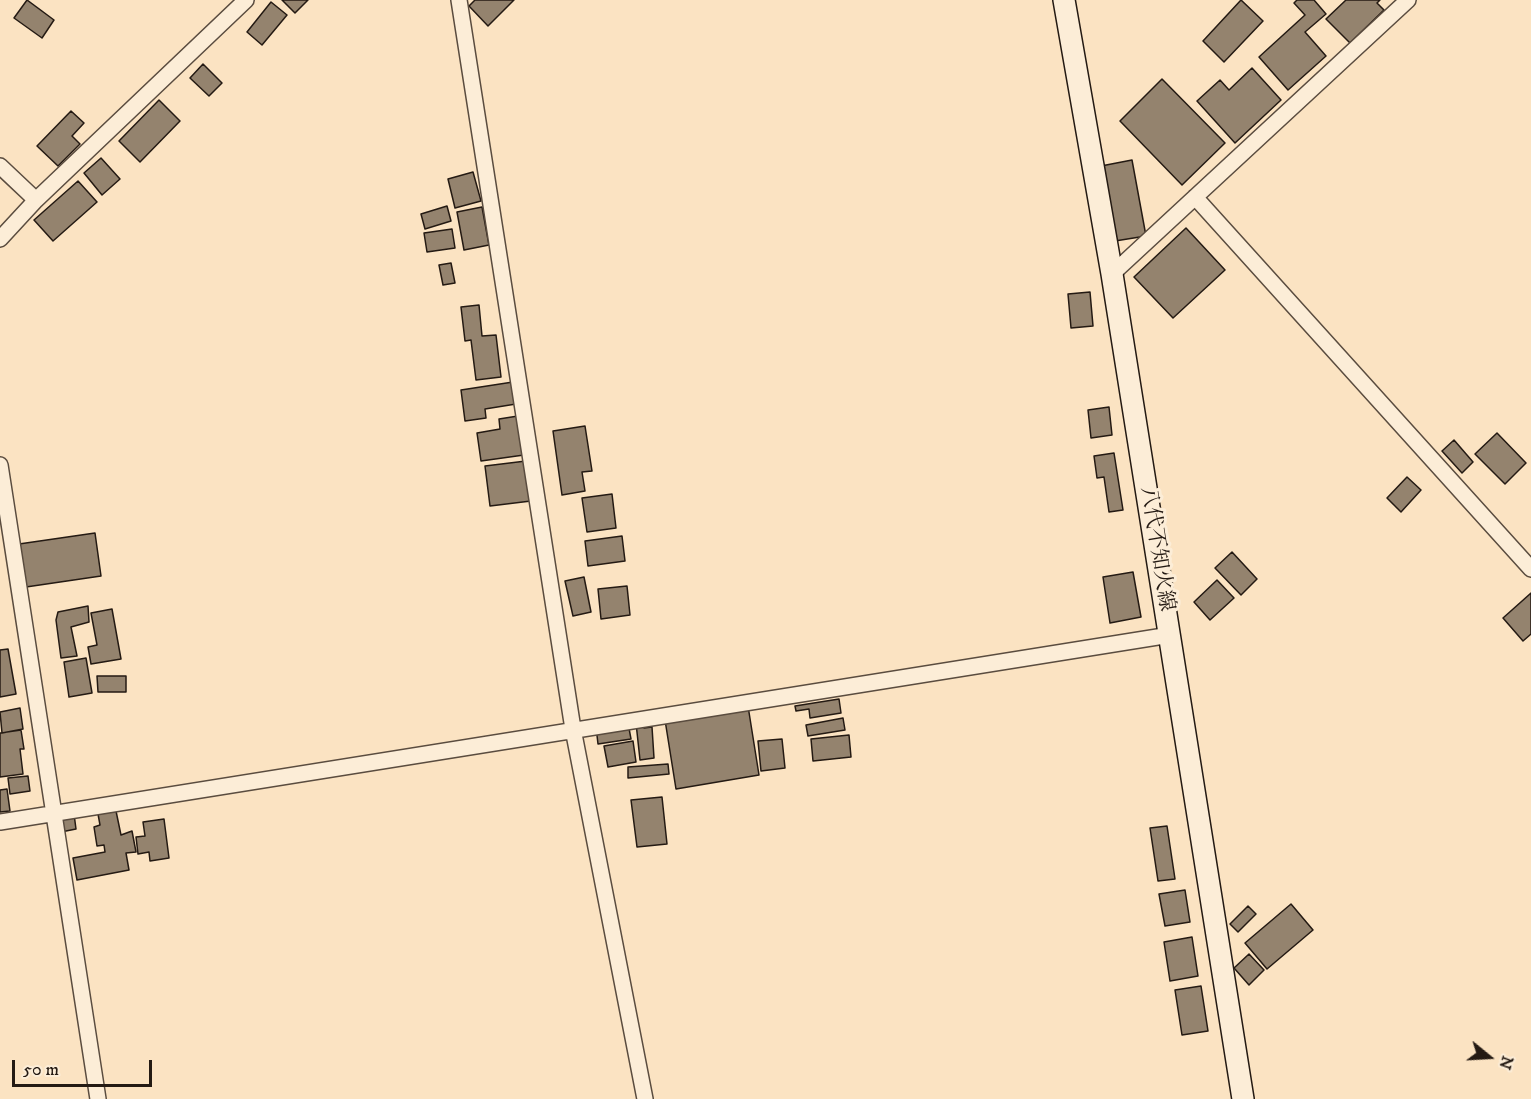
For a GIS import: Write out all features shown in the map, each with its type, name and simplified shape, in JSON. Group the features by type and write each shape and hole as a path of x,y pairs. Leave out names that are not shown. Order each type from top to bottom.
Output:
{"main road":[{"name":"八代不知火線","path":"1064,0 1112,274 1244,1099"}],"street":[{"path":"0,239 36,200 246,0"},
{"path":"459,0 573,729 645,1099"},
{"path":"1112,274 1408,0"},
{"path":"0,166 36,200"},
{"path":"1195,197 1429,459 1531,569"},
{"path":"0,465 98,1099"},
{"path":"0,822 1170,635"}],"building":[{"path":"27,0 54,20 42,38 14,18"},
{"path":"282,0 308,0 295,13"},
{"path":"475,0 514,0 488,26 469,6"},
{"path":"1241,0 1263,21 1224,62 1203,41"},
{"path":"1297,0 1314,0 1326,14 1305,32 1326,56 1288,90 1259,57 1305,15 1294,3"},
{"path":"1346,0 1380,0 1377,3 1384,10 1350,43 1326,19"},
{"path":"271,2 287,15 262,45 247,32"},
{"path":"203,64 222,83 209,96 190,78"},
{"path":"1252,68 1281,100 1235,143 1197,101 1220,80 1229,90"},
{"path":"1162,79 1225,143 1182,185 1120,121"},
{"path":"159,100 180,121 140,162 119,141"},
{"path":"71,111 84,123 72,136 80,144 58,166 37,146"},
{"path":"101,158 120,179 102,195 84,173"},
{"path":"1132,160 1146,236 1115,241 1101,166"},
{"path":"473,172 481,201 455,208 448,179"},
{"path":"78,181 97,202 53,241 34,220"},
{"path":"447,206 451,221 425,229 421,214"},
{"path":"482,207 489,245 464,250 457,212"},
{"path":"1186,228 1225,270 1173,318 1134,277"},
{"path":"452,229 455,248 427,252 424,233"},
{"path":"451,263 455,283 443,285 439,265"},
{"path":"1090,292 1093,326 1071,328 1068,294"},
{"path":"479,305 482,336 496,335 501,377 476,380 471,340 465,341 461,307"},
{"path":"513,382 516,404 485,409 486,418 465,421 461,390"},
{"path":"1109,407 1112,435 1091,438 1088,410"},
{"path":"518,416 524,455 481,461 477,433 500,429 499,419"},
{"path":"585,426 592,471 582,472 585,491 562,495 553,431"},
{"path":"1497,433 1526,463 1505,484 1475,454"},
{"path":"1454,440 1473,462 1462,473 1442,451"},
{"path":"1114,453 1123,510 1109,512 1104,477 1097,478 1094,456"},
{"path":"526,461 531,501 490,506 485,466"},
{"path":"1407,477 1421,490 1401,512 1387,498"},
{"path":"612,494 616,528 587,532 582,498"},
{"path":"95,533 101,576 26,587 19,544"},
{"path":"622,536 625,561 588,566 585,541"},
{"path":"1232,552 1257,579 1241,595 1215,568"},
{"path":"1133,572 1141,617 1110,623 1103,577"},
{"path":"584,577 591,612 573,616 565,581"},
{"path":"1217,580 1234,598 1210,620 1194,602"},
{"path":"627,586 630,615 601,619 598,589"},
{"path":"1531,593 1531,634 1523,641 1503,618"},
{"path":"88,606 89,622 71,627 77,656 61,658 56,620 58,612"},
{"path":"112,609 121,659 91,664 88,647 97,645 91,613"},
{"path":"8,649 16,694 0,697 0,650"},
{"path":"86,658 92,693 69,697 64,662"},
{"path":"97,676 126,676 126,692 98,692"},
{"path":"839,699 841,713 810,718 809,709 796,711 795,706"},
{"path":"748,706 759,775 676,789 665,720"},
{"path":"20,708 23,729 2,733 0,712"},
{"path":"843,718 845,730 808,736 806,725"},
{"path":"628,723 631,739 598,744 596,727"},
{"path":"636,723 644,723 644,728 652,727 654,758 640,760"},
{"path":"21,730 24,749 20,749 23,774 0,777 0,733"},
{"path":"849,735 851,757 813,761 811,739"},
{"path":"782,739 785,768 761,771 758,741"},
{"path":"633,741 636,762 608,767 604,746"},
{"path":"668,764 669,774 628,778 628,767"},
{"path":"28,776 30,791 10,794 8,778"},
{"path":"7,789 10,811 0,812 0,790"},
{"path":"662,797 667,844 637,847 631,800"},
{"path":"116,811 121,835 132,831 136,852 126,853 129,870 77,880 73,858 105,852 104,845 97,846 94,827 100,825 98,814"},
{"path":"74,814 76,829 61,832 59,816"},
{"path":"164,819 169,858 150,861 149,852 138,854 136,837 145,836 143,822"},
{"path":"1167,826 1175,879 1158,881 1150,828"},
{"path":"1185,890 1190,922 1165,926 1159,894"},
{"path":"1291,904 1313,930 1267,969 1245,943"},
{"path":"1248,906 1256,914 1238,932 1230,924"},
{"path":"1192,937 1198,976 1170,981 1164,942"},
{"path":"1249,954 1264,970 1249,985 1234,968"},
{"path":"1201,986 1208,1031 1182,1035 1175,990"}]}
